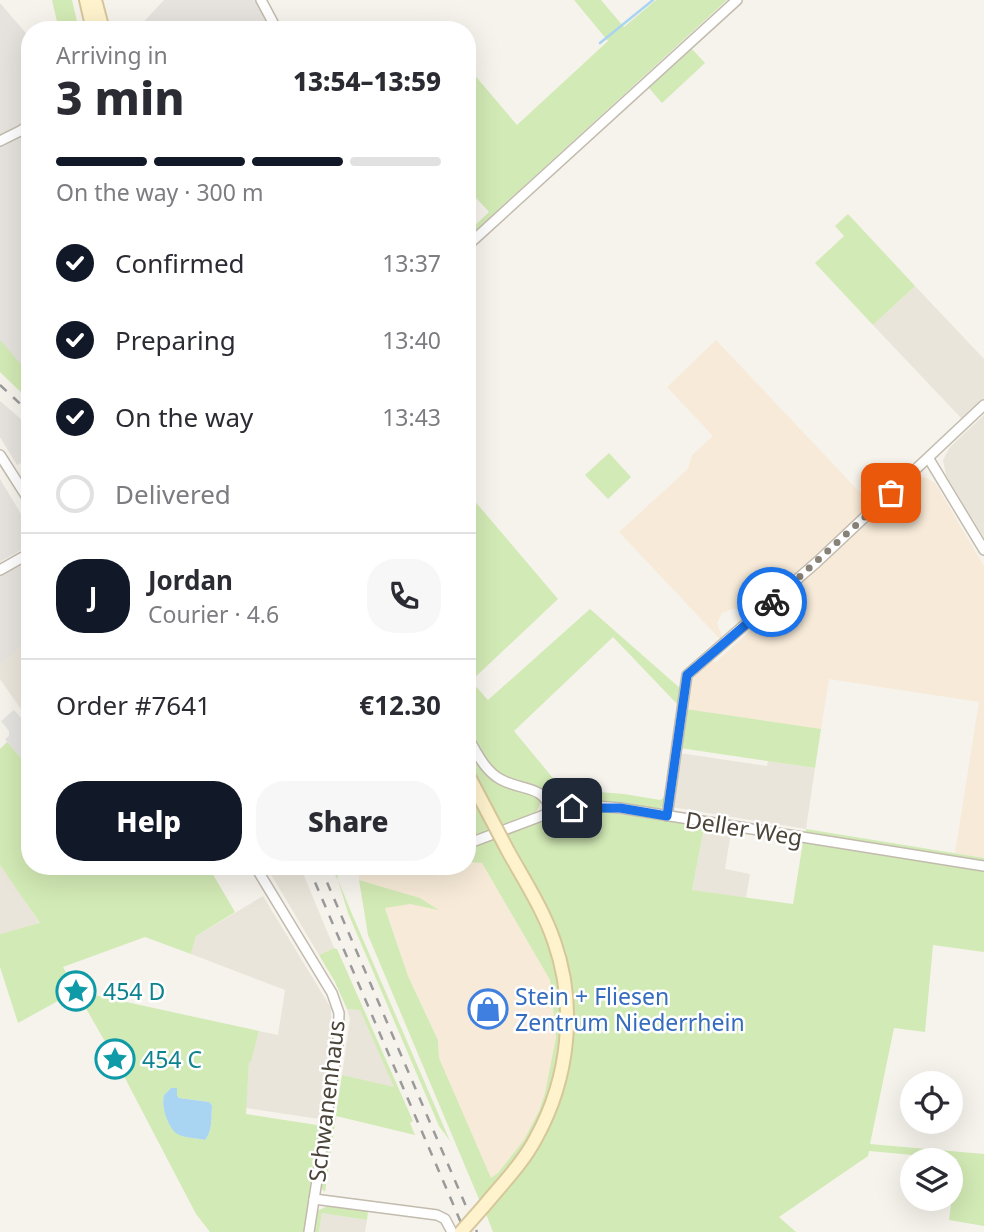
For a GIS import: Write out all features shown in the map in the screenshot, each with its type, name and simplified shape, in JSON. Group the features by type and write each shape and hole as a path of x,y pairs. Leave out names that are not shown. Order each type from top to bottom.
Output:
{"main road":[{"path":"86,0 91,21"},
{"path":"96,0 101,21"},
{"path":"460,1232 516,1168 540,1130 559,1085 568,1029 564,981 554,940 535,898 476,790"}],"street":[{"path":"261,0 272,21"},
{"path":"476,238 737,0"},
{"path":"0,141 21,130"},
{"path":"667,816 687,675 817,562 984,405"},
{"path":"0,454 21,488"},
{"path":"929,459 984,550"},
{"path":"0,570 21,558"},
{"path":"476,750 490,772 499,779 543,794 552,812"},
{"name":"Deller Weg","path":"476,842 552,812 595,806 984,866"},
{"name":"Schwanenhaus","path":"260,875 332,993 339,1013 338,1044 309,1232"},
{"path":"314,1199 437,1215 444,1219 452,1232"}],"shaded area":[{"path":"164,0 258,0 268,21 144,21"},
{"path":"0,3 21,28 21,372 0,359"},
{"path":"915,286 984,359 984,401 963,420 873,325"},
{"path":"716,340 871,504 764,603 756,608 732,609 722,613 717,623 722,637 720,639 619,532 688,469 692,455 713,436 667,387"},
{"path":"0,401 21,419 21,463 17,465 0,437"},
{"path":"984,415 984,538 946,475 943,460 950,447"},
{"path":"925,477 935,483 984,566 984,858 955,853 979,702 829,679 821,729 686,709 691,677 708,660 716,662 913,481"},
{"path":"0,479 21,514 21,550 0,562"},
{"path":"21,563 21,646 0,665 0,575"},
{"path":"21,646 21,709 0,679 0,665"},
{"path":"14,710 21,718 21,758 5,739 9,736 9,731 1,721"},
{"path":"679,753 767,766 768,761 815,768 806,829 671,807"},
{"path":"704,828 731,832 725,869 750,874 746,898 692,890"},
{"name":"Stein + Fliesen Zentrum Niederrhein","path":"476,863 482,863 550,980 556,1037 545,1093 524,1140 491,1179 439,1058 438,1039 408,976 385,907 410,904 436,908 420,898 359,880 359,875 476,875"},
{"path":"0,865 16,887 40,924 0,934"},
{"path":"271,875 304,875 334,948 319,955"},
{"path":"263,896 331,1008 331,1039 319,1119 246,1108 249,1061 259,1031 278,1035 285,990 191,954 196,936"},
{"path":"347,1009 360,1010 395,1088 342,1075 350,1019"},
{"path":"322,1213 367,1220 365,1232 319,1232"}],"green space":[{"path":"52,0 72,0 77,21 57,21"},
{"path":"574,0 601,0 624,27 656,0 727,0 476,230 476,224 489,212 476,198 476,77 517,125 608,41"},
{"path":"692,49 705,63 662,103 649,88"},
{"path":"848,214 915,286 873,325 815,263 844,236 835,226"},
{"path":"0,340 21,364 21,392 0,372"},
{"path":"609,453 631,477 608,499 585,475"},
{"path":"476,503 558,599 476,676"},
{"path":"590,609 681,689 678,705 613,637 514,731 562,789 660,800 665,797 663,806 657,811 594,802 566,803 555,799 543,789 504,778 486,762 476,744 476,687 488,700"},
{"path":"686,709 821,729 815,768 680,748"},
{"path":"7,742 21,758 21,875 213,875 235,912 196,936 191,954 145,937 63,967 76,991 18,1023 0,967 0,934 40,923 0,865 0,749"},
{"path":"476,759 493,781 529,794 540,801 532,816 504,827 476,779"},
{"path":"476,805 490,832 476,837"},
{"path":"597,811 699,825 704,828 709,826 984,870 984,952 933,945 925,1032 894,1028 870,1144 916,1148 900,1148 900,1154 869,1151 868,1156 779,1217 796,1232 493,1232 486,1214 518,1174 569,1055 573,1026 571,989 545,906 508,834 574,813","holes":["704,828 803,842 793,904 692,890"]},
{"path":"806,829 984,858 984,863 805,835"},
{"path":"494,839 534,906 552,948 558,974 562,1026 555,1077 537,1126 514,1164 481,1204 368,935 359,880 420,898 439,910 410,904 385,908 408,976 438,1040 439,1058 491,1178 524,1140 539,1111 556,1037 550,980 482,863 476,863 476,845"},
{"path":"338,880 450,1141 439,1126 348,913"},
{"path":"337,949 413,1121 410,1123 415,1135 336,1116 325,1192 321,1188 331,1121 336,1115 342,1075 394,1087 360,1010 347,1009 319,955"},
{"path":"76,991 259,1031 249,1062 246,1114 323,1126 306,1232 210,1232 196,1214 115,1059","holes":["171,1088 177,1088 176,1096 179,1098 209,1102 212,1105 210,1128 205,1140 182,1136 167,1120 164,1095"]},
{"path":"963,1152 984,1154 984,1226 949,1220 950,1211 963,1211"},
{"path":"330,1205 368,1211 367,1220 322,1213 319,1232 314,1232 317,1211"}],"water":[{"path":"171,1088 177,1088 179,1098 209,1102 212,1105 210,1128 205,1140 179,1135 170,1125 163,1099"}],"waterway":[{"path":"600,43 653,0"},
{"path":"476,776 486,795"}],"railway":[{"path":"0,385 21,405"},
{"path":"312,875 465,1232"},
{"path":"324,875 477,1232"}],"way so far":[{"path":"772,602 891,493"}],"place":[{"name":"454 D","path":"76,991"},
{"name":"Stein + Fliesen Zentrum Niederrhein","path":"488,1009"},
{"name":"454 C","path":"115,1059"}],"route":[{"path":"572,808 620,808 667,816 687,675 772,602"}]}
